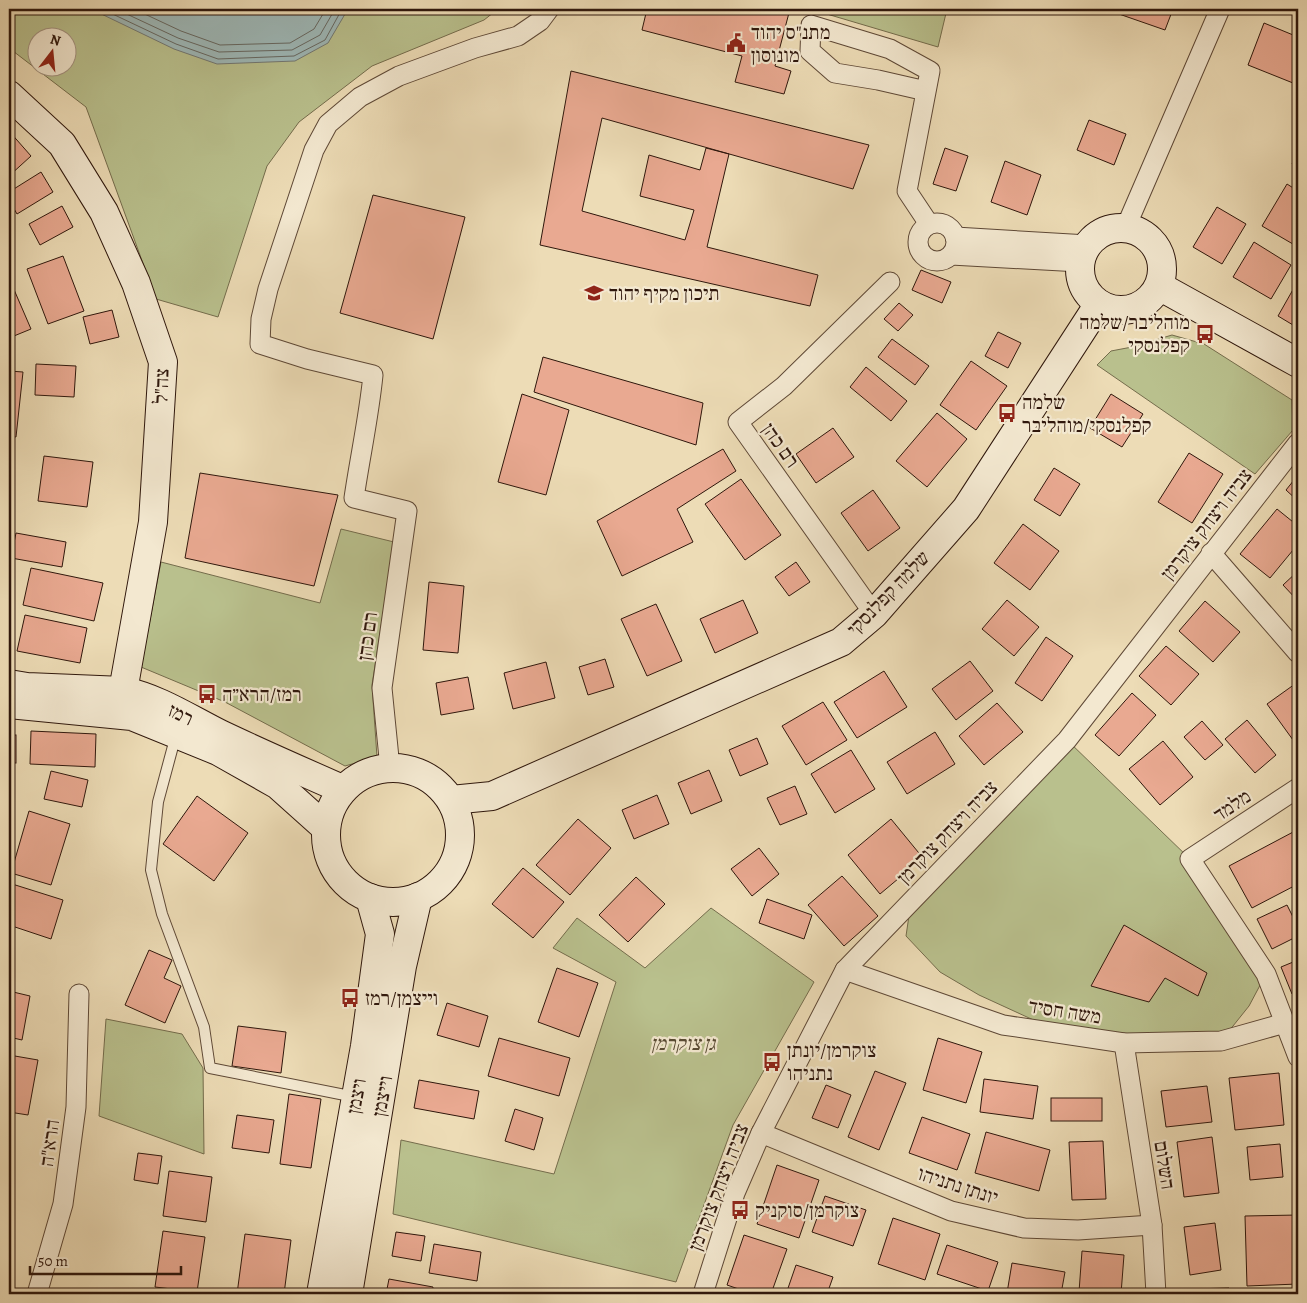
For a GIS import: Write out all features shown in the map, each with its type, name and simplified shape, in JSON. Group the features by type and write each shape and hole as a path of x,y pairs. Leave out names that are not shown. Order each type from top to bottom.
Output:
{"street":[{"name":"רם כהן","path":"390,768 382,688 407,511 354,498 361,450 369,416 373,375 307,359 260,344 261,319 268,289 314,150 328,124 360,97 399,76 475,48 518,36 540,21 549,9"},
{"path":"1125,228 1220,9"},
{"path":"926,91 835,73 810,51 811,25 890,49 930,71 926,91 906,191 929,224"},
{"name":"צה\"ל","path":"9,95 62,144 104,212 136,283 163,362 152,522 123,691"},
{"path":"935,223 948,226 955,237 954,250 940,261 934,261 923,255 919,250 918,238 920,232 929,224 935,223"},
{"path":"1125,228 1138,232 1148,239 1156,249 1161,260 1162,273 1159,286 1151,297 1140,306 1126,310 1112,310 1099,304 1090,296 1083,286 1080,274 1084,253 1098,235 1111,230 1125,228"},
{"path":"955,237 1084,253"},
{"path":"950,255 1084,253"},
{"name":"רם כהן","path":"874,614 738,422 784,386 890,282"},
{"path":"1159,286 1298,363"},
{"name":"שלמה קפלנסקי","path":"492,796 841,642 874,614 966,509 1099,304"},
{"name":"צביה ויצחק צוקרמן","path":"703,1294 735,1193 761,1133 845,970 1067,740 1298,443"},
{"path":"1211,553 1298,652"},
{"name":"רמז","path":"9,684 27,687 123,691 136,694 166,706 219,733 342,789"},
{"name":"רמז","path":"9,704 132,716 218,751 278,785 326,828"},
{"path":"381,768 390,768 416,771 430,778 451,800 460,827 460,846 454,865 444,879 431,891 403,902 390,902 370,898 353,889 339,876 329,858 325,839 327,818 332,804 342,789 362,774 381,768"},
{"name":"מלמד","path":"1284,1023 1266,974 1190,860 1298,788"},
{"path":"451,800 492,796"},
{"path":"460,827 492,796"},
{"name":"וייצמן","path":"348,1294 402,966 418,897"},
{"name":"ויצמן","path":"321,1294 365,1046 380,934 370,898"},
{"name":"משה חסיד","path":"845,970 1003,1025 1124,1043 1221,1041 1284,1023"},
{"name":"הרא\"ה","path":"37,1294 63,1204 76,1107 79,994"},
{"path":"1284,1023 1298,1057"},
{"name":"השלום","path":"1124,1043 1152,1225 1156,1294"},
{"name":"יונתן נתניהו","path":"761,1133 951,1211 1024,1228 1078,1230 1152,1225"}],"lane":[{"path":"176,734 158,802 151,870 162,914 204,1027 210,1068 356,1097"}],"green space":[{"path":"9,9 498,9 484,20 372,66 299,122 267,166 218,317 156,299 86,107 48,78 78,78 78,28 28,28 28,63 9,48"},
{"path":"810,9 947,9 938,47"},
{"path":"1172,335 1204,344 1292,400 1293,430 1255,474 1097,365 1111,351"},
{"path":"341,529 394,542 372,685 377,757 345,766 225,702 141,667 161,562 320,603"},
{"path":"1067,740 1190,859 1266,974 1249,1006 1221,1041 1064,1034 979,995 940,972 906,936 911,902"},
{"name":"גן צוקרמן","path":"711,908 814,982 733,1125 676,1282 393,1214 401,1140 554,1174 616,982 553,948 577,918 645,968"},
{"path":"106,1019 182,1034 203,1068 204,1154 99,1116"}],"water":[{"path":"91,9 348,9 328,43 295,61 217,64 174,49"}],"building":[{"name":"מתנ\"ס יהוד מונוסון","path":"647,9 790,9 775,66 791,71 784,94 735,82 742,56 642,30"},
{"path":"1121,9 1173,9 1165,30 1119,14"},
{"path":"1264,23 1298,37 1298,85 1248,65"},
{"path":"571,71 869,145 853,189 602,118 582,211 685,240 694,210 640,196 649,155 700,170 706,148 729,154 707,247 818,275 810,306 540,245"},
{"path":"1089,120 1126,134 1114,165 1077,150"},
{"path":"9,131 31,156 9,176"},
{"path":"945,148 968,156 956,191 933,184"},
{"path":"1298,154 1298,168 1292,164"},
{"path":"1005,161 1041,175 1027,215 991,202"},
{"path":"41,172 53,192 17,214 9,200 9,192"},
{"path":"1287,184 1298,191 1298,247 1262,226"},
{"path":"373,195 465,217 433,339 340,313"},
{"path":"62,206 73,227 40,245 29,224"},
{"path":"1217,207 1246,224 1222,264 1193,247"},
{"path":"1254,242 1291,265 1271,299 1233,277"},
{"path":"63,256 84,311 48,324 27,269"},
{"path":"921,270 951,282 942,303 912,290"},
{"path":"9,278 31,329 9,338"},
{"path":"1295,286 1298,288 1298,328 1278,316"},
{"path":"899,303 913,315 898,331 884,319"},
{"path":"112,310 119,337 90,344 83,317"},
{"path":"998,332 1021,343 1008,368 985,356"},
{"path":"892,339 929,366 915,385 878,357"},
{"path":"543,357 703,403 696,445 534,392"},
{"path":"971,361 1007,386 976,430 940,405"},
{"path":"36,364 76,366 74,397 35,395"},
{"path":"866,367 907,401 891,421 850,387"},
{"path":"9,371 23,372 16,437 9,436"},
{"path":"522,394 569,410 546,495 498,482"},
{"path":"1111,394 1143,414 1122,447 1090,428"},
{"path":"937,413 967,439 927,487 896,461"},
{"path":"833,428 854,457 816,483 796,454"},
{"path":"723,449 736,471 677,509 693,542 622,576 597,521"},
{"path":"1189,453 1223,474 1192,523 1158,502"},
{"path":"44,456 93,462 87,507 38,501"},
{"path":"1054,468 1080,484 1060,516 1034,500"},
{"path":"200,473 338,495 314,586 185,558"},
{"path":"1298,475 1298,501 1286,490"},
{"path":"741,479 781,535 745,560 705,504"},
{"path":"873,490 900,528 868,551 841,513"},
{"path":"1277,509 1298,526 1298,544 1270,578 1240,554"},
{"path":"1023,524 1059,551 1030,590 994,563"},
{"path":"16,533 66,542 62,567 11,558"},
{"path":"796,562 810,582 789,596 775,577"},
{"path":"31,568 103,583 94,621 23,605"},
{"path":"1298,571 1298,601 1283,585"},
{"path":"429,582 464,586 458,653 423,650"},
{"path":"743,600 758,633 715,653 700,619"},
{"path":"1007,600 1039,627 1014,656 982,629"},
{"path":"1205,601 1240,632 1213,662 1179,631"},
{"path":"656,604 682,661 647,676 621,619"},
{"path":"25,615 87,628 80,663 17,651"},
{"path":"1046,637 1073,656 1042,701 1015,683"},
{"path":"1166,646 1199,674 1171,705 1139,676"},
{"path":"605,659 614,687 588,695 579,667"},
{"path":"970,661 993,691 956,720 932,689"},
{"path":"546,662 555,698 513,709 504,673"},
{"path":"884,671 907,707 857,738 834,702"},
{"path":"468,677 474,709 441,715 436,683"},
{"path":"1295,684 1298,688 1298,736 1293,740 1267,704"},
{"path":"1132,693 1156,715 1119,756 1095,735"},
{"path":"823,702 847,740 806,765 782,726"},
{"path":"997,703 1023,732 984,765 959,736"},
{"path":"1247,720 1276,755 1255,773 1225,739"},
{"path":"1202,721 1223,745 1205,760 1184,737"},
{"path":"31,731 96,734 95,767 30,764"},
{"path":"935,732 955,764 907,794 887,762"},
{"path":"9,735 16,735 16,763 9,763"},
{"path":"757,738 768,764 740,776 729,750"},
{"path":"1163,741 1193,777 1160,805 1129,769"},
{"path":"851,750 875,789 835,813 811,774"},
{"path":"709,770 722,801 691,814 678,783"},
{"path":"51,771 88,780 82,807 44,799"},
{"path":"795,786 807,814 780,825 767,798"},
{"path":"657,795 669,824 634,839 622,810"},
{"path":"197,796 248,833 214,881 163,844"},
{"path":"29,811 70,824 51,885 11,873"},
{"path":"578,819 611,848 570,895 536,865"},
{"path":"891,819 923,858 880,894 848,855"},
{"path":"1295,831 1298,836 1298,884 1252,908 1229,866"},
{"path":"759,848 779,874 752,896 731,869"},
{"path":"523,868 564,902 533,938 492,904"},
{"path":"842,876 878,916 844,946 808,905"},
{"path":"636,877 665,904 628,942 599,915"},
{"path":"9,883 63,900 51,939 9,925"},
{"path":"767,899 812,915 804,939 759,923"},
{"path":"1287,905 1298,927 1298,936 1272,949 1257,919"},
{"path":"1124,925 1207,973 1198,996 1165,978 1149,1002 1091,986"},
{"path":"149,950 172,960 164,978 181,986 165,1023 125,1005"},
{"path":"1298,960 1298,991 1292,994 1281,967"},
{"path":"557,968 598,983 579,1037 538,1022"},
{"path":"9,991 30,996 22,1040 9,1037"},
{"path":"447,1003 488,1016 479,1047 437,1035"},
{"path":"238,1026 286,1032 281,1073 232,1066"},
{"path":"499,1038 570,1058 559,1096 488,1076"},
{"path":"938,1038 982,1052 966,1103 923,1090"},
{"path":"9,1055 38,1060 28,1115 9,1112"},
{"path":"875,1071 906,1083 879,1150 848,1137"},
{"path":"1279,1073 1284,1125 1235,1130 1229,1078"},
{"path":"984,1079 1038,1086 1033,1119 980,1112"},
{"path":"419,1080 479,1091 474,1119 414,1108"},
{"path":"826,1085 851,1095 838,1128 812,1118"},
{"path":"1207,1086 1212,1122 1166,1127 1161,1091"},
{"path":"289,1094 321,1099 311,1168 280,1164"},
{"path":"1051,1098 1102,1098 1102,1121 1051,1121"},
{"path":"515,1109 543,1118 534,1150 505,1141"},
{"path":"237,1115 274,1120 269,1153 232,1148"},
{"path":"922,1117 970,1134 957,1170 909,1153"},
{"path":"986,1132 1050,1150 1039,1191 975,1173"},
{"path":"1212,1137 1219,1193 1184,1197 1177,1142"},
{"path":"1103,1141 1106,1199 1072,1200 1069,1142"},
{"path":"1280,1144 1283,1177 1250,1180 1247,1147"},
{"path":"138,1153 162,1156 158,1184 134,1180"},
{"path":"777,1165 819,1180 799,1238 757,1224"},
{"path":"169,1171 212,1177 206,1222 163,1216"},
{"path":"825,1196 866,1210 853,1246 812,1232"},
{"path":"1298,1215 1298,1284 1247,1286 1245,1216"},
{"path":"893,1218 940,1234 925,1280 878,1264"},
{"path":"1215,1223 1221,1270 1190,1275 1184,1227"},
{"path":"163,1231 205,1237 197,1292 155,1287"},
{"path":"396,1232 425,1236 421,1261 392,1256"},
{"path":"245,1234 291,1240 284,1294 237,1294"},
{"path":"744,1235 787,1249 771,1294 753,1294 727,1285"},
{"path":"434,1244 481,1252 477,1281 429,1273"},
{"path":"947,1245 998,1262 988,1291 937,1274"},
{"path":"1082,1251 1124,1255 1121,1294 1079,1292"},
{"path":"1012,1263 1065,1272 1061,1294 1007,1293"},
{"path":"796,1265 833,1277 827,1294 786,1294"},
{"path":"389,1279 433,1287 432,1294 386,1294"},
{"path":"1229,1288 1229,1294 1191,1294 1191,1289"}],"place":[{"name":"מתנ\"ס יהוד מונוסון","path":"736,43"},
{"name":"תיכון מקיף יהוד","path":"594,293"},
{"name":"מוהליבר/שלמה קפלנסקי","path":"1205,334"},
{"name":"שלמה קפלנסקי/מוהליבר","path":"1007,413"},
{"name":"רמז/הרא״ה","path":"207,694"},
{"name":"וייצמן/רמז","path":"350,998"},
{"name":"צוקרמן/יונתן נתניהו","path":"772,1062"},
{"name":"צוקרמן/סוקניק","path":"740,1210"}]}
